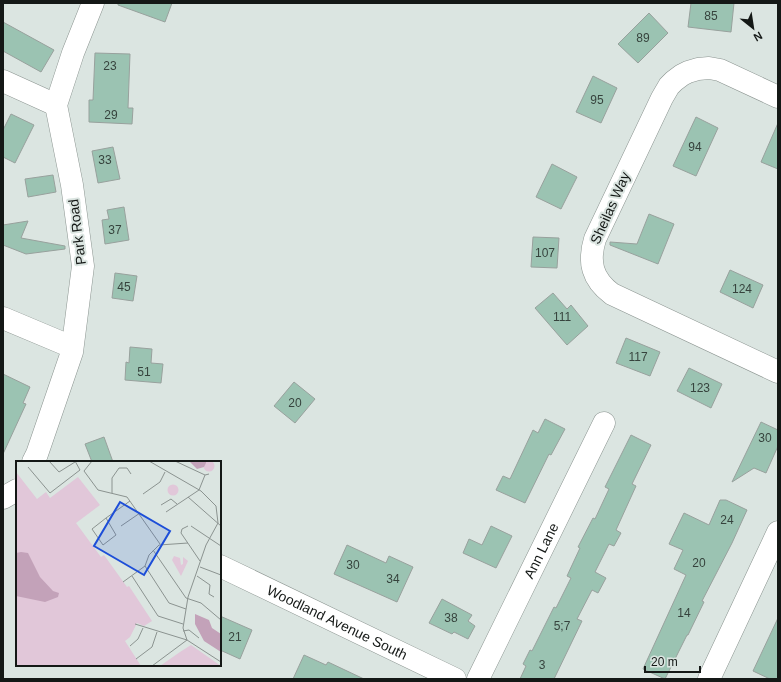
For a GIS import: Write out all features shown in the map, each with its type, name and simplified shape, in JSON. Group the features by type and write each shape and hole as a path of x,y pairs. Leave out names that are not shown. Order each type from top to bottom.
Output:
{"street":[{"name":"Park Road","path":"34,461 72,352 82,266 72,185 56,105 73,53 93,3"},
{"name":"Sheilas Way","path":"778,97 720,70 709,68 688,72 674,80 662,98 594,239 591,260 596,277 605,289 612,294 778,372"},
{"path":"3,81 56,105"},
{"path":"3,318 72,347"},
{"name":"Ann Lane","path":"478,679 604,423"},
{"path":"3,498 16,491"},
{"path":"709,679 778,532"},
{"name":"Woodland Avenue South","path":"221,566 455,679"}],"building":[{"path":"118,3 172,3 165,22 118,5"},
{"path":"691,3 734,3 731,32 688,27"},
{"path":"649,13 668,33 638,63 618,44"},
{"path":"3,22 54,50 41,72 3,51"},
{"path":"95,53 130,54 128,108 133,108 132,124 89,122 89,100 93,100"},
{"path":"593,76 617,88 601,123 576,112"},
{"path":"11,114 34,125 15,163 3,157 3,130"},
{"path":"696,117 718,128 696,176 673,166"},
{"path":"778,123 778,169 761,162"},
{"path":"113,147 120,179 98,183 92,151"},
{"path":"552,164 577,177 561,209 536,197"},
{"path":"53,175 56,192 28,197 25,179"},
{"path":"124,207 129,240 105,244 102,220 109,219 107,210"},
{"path":"649,214 674,224 658,264 610,245 610,242 637,244"},
{"path":"28,221 21,238 65,246 65,249 26,254 3,245 3,225"},
{"path":"533,237 559,238 557,268 531,267"},
{"path":"730,270 763,285 753,308 720,292"},
{"path":"115,273 137,276 133,301 112,298"},
{"path":"553,293 567,309 571,305 588,326 567,345 535,308"},
{"path":"626,338 660,352 650,376 616,363"},
{"path":"130,347 152,349 151,363 163,364 161,383 125,380 126,362 129,363"},
{"path":"689,368 722,384 711,408 677,391"},
{"path":"3,374 30,387 23,403 26,404 3,454"},
{"path":"294,382 315,399 295,423 274,406"},
{"path":"545,419 565,429 551,455 549,454 525,503 496,490 503,476 510,479 533,430 538,433"},
{"path":"761,422 778,430 778,446 766,473 754,468 732,482"},
{"path":"631,435 651,445 632,484 636,486 616,530 621,533 614,546 609,544 595,572 606,578 598,593 592,590 577,619 582,621 554,679 520,679 526,666 523,664 530,650 532,651 554,607 556,608 571,578 567,576 580,548 578,547 593,518 595,519 609,489 605,487"},
{"path":"104,437 113,461 92,461 85,444"},
{"path":"720,500 726,500 747,510 702,601 704,602 688,635 665,679 643,669 686,575 674,569 683,550 669,544 684,513 709,525"},
{"path":"491,526 512,536 496,568 463,553 469,539 482,545"},
{"path":"347,545 386,563 389,556 413,567 397,602 334,574"},
{"path":"442,599 472,615 468,621 475,626 468,639 454,632 452,634 429,623"},
{"path":"221,616 252,630 240,659 221,650"},
{"path":"778,618 778,679 770,679 753,671"},
{"path":"304,655 326,665 328,662 364,679 293,679"}]}
